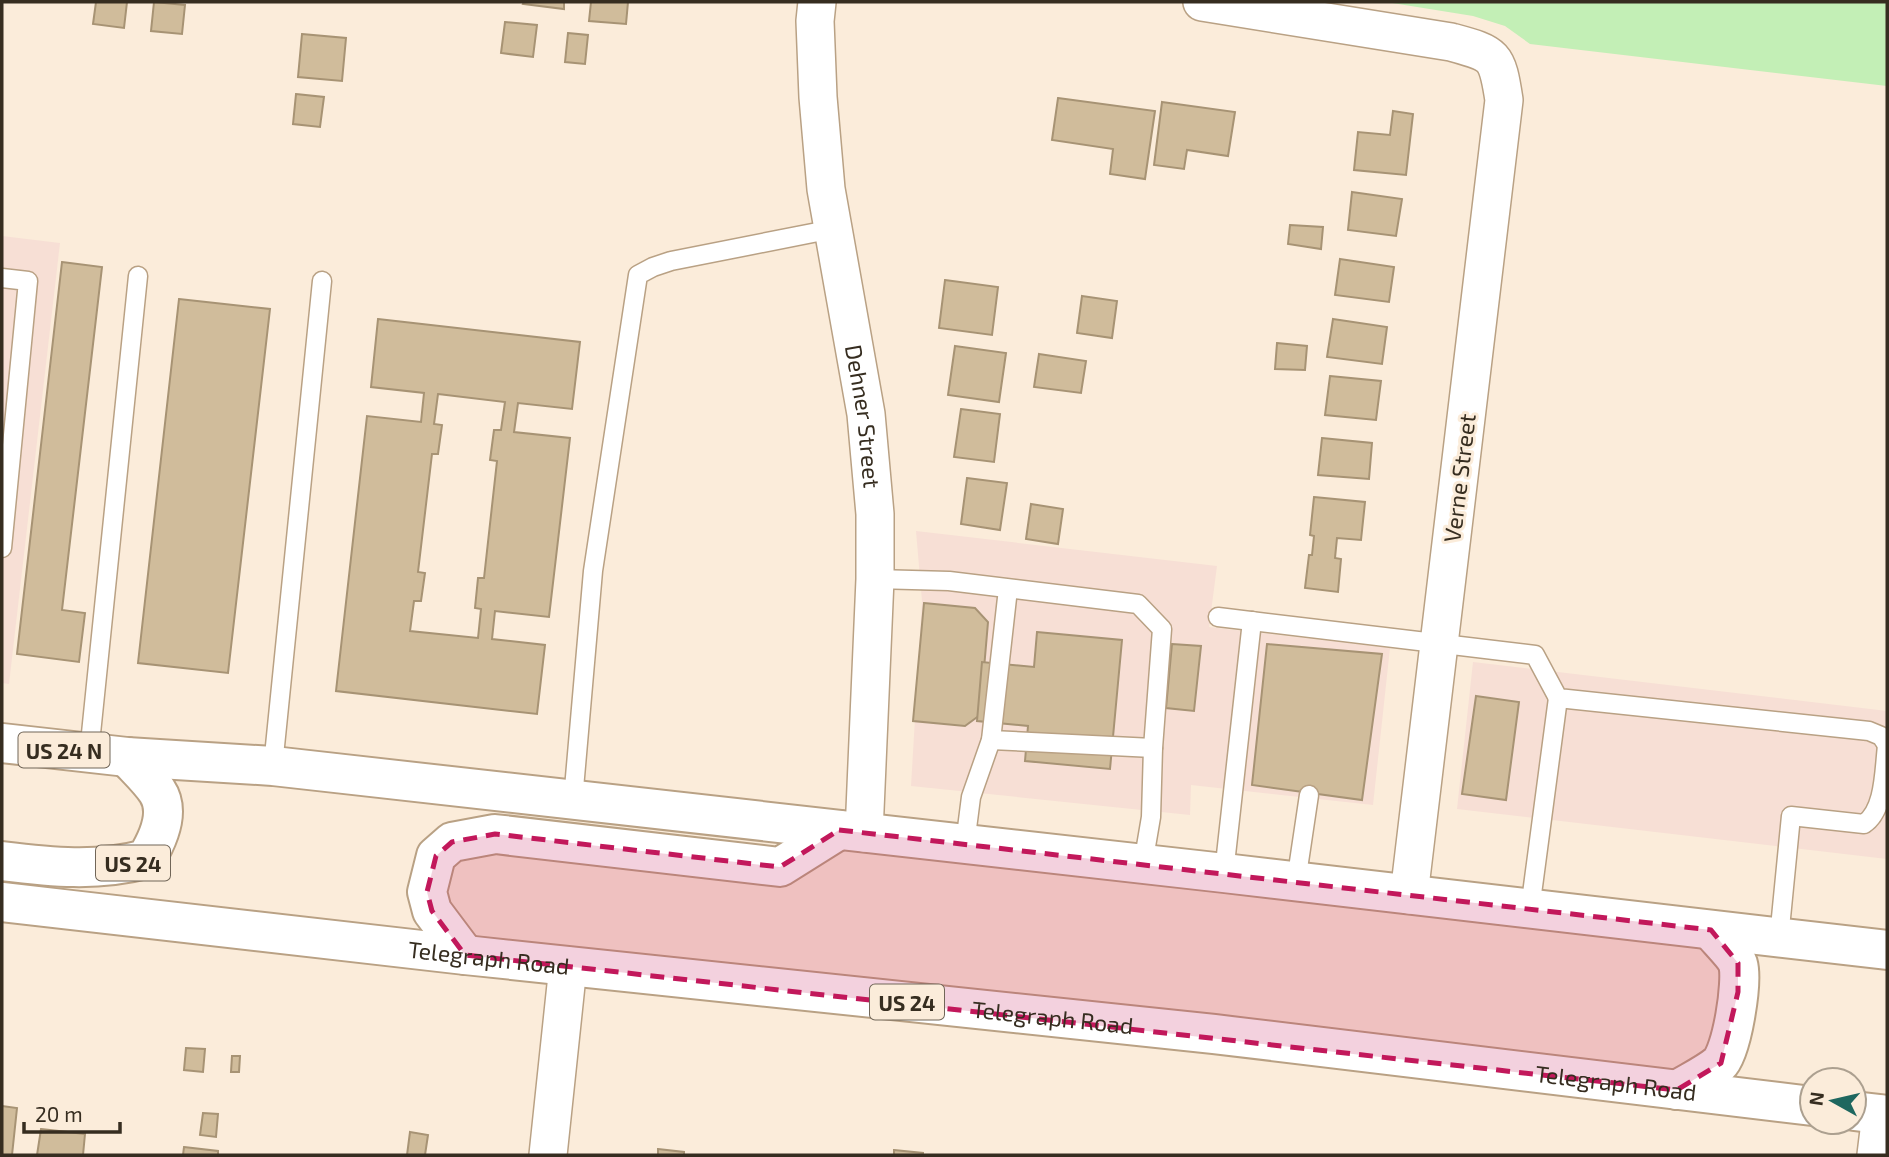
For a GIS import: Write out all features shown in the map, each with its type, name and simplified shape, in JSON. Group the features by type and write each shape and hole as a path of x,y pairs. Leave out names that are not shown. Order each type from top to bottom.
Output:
{"main road":[{"name":"US 24 N","path":"2,743 127,757"},
{"path":"127,757 272,766 1887,950"},
{"name":"US 24","path":"2,861 57,867 116,867 146,859 158,840 163,817 159,793 127,757"},
{"path":"465,955 432,911 427,892 436,856 452,842 495,834 780,867 852,832"},
{"name":"Telegraph Road","path":"2,902 465,955 1214,1034 1798,1104"},
{"path":"1677,1090 1721,1063 1736,1014 1738,963 1711,930"}],"street":[{"name":"Dehner Street","path":"817,2 815,21 818,97 827,189 866,414 875,514 875,579 852,832"},
{"name":"Verne Street","path":"1202,2 1451,42 1481,50 1496,61 1504,100 1409,895"},
{"path":"548,1155 568,966"},
{"path":"1874,1113 1876,1155"}],"lane":[{"path":"573,800 593,571 638,275 671,261 833,229"},
{"path":"89,753 138,276"},
{"path":"2,278 28,281 2,548"},
{"path":"272,766 322,281"},
{"path":"875,579 935,580 1138,604 1162,629 1151,817 1143,864"},
{"path":"965,844 971,797 991,740 1008,589"},
{"path":"1218,617 1535,655 1558,698 1531,909"},
{"path":"1224,873 1252,621"},
{"path":"1558,698 1868,731 1881,736 1887,746 1879,802 1872,819 1864,824 1791,816 1779,938"},
{"path":"991,740 1153,748"},
{"path":"1296,881 1309,795"}],"highlighted area":[{"path":"839,830 1711,930 1738,963 1738,992 1721,1063 1677,1090 465,955 432,911 427,892 436,856 452,842 495,834 780,867"}],"shaded area":[{"path":"2,236 60,243 9,684 2,683"},
{"path":"916,531 1217,566 1209,627 1390,648 1373,805 1191,785 1190,815 911,786 922,601"},
{"path":"1473,662 1887,711 1887,859 1457,809"}],"green space":[{"path":"1386,2 1887,2 1887,86 1530,44 1505,26 1473,16"}],"building":[{"path":"96,2 127,2 124,28 93,24"},
{"path":"154,2 185,5 182,34 151,31"},
{"path":"564,2 564,9 523,4"},
{"path":"591,2 628,2 626,24 589,21"},
{"path":"505,22 537,25 533,57 501,53"},
{"path":"568,33 588,35 585,64 565,62"},
{"path":"302,34 346,38 342,81 298,77"},
{"path":"296,94 324,97 320,127 293,124"},
{"path":"1058,98 1155,111 1145,179 1110,174 1113,149 1052,140"},
{"path":"1162,102 1235,112 1228,156 1187,150 1184,169 1154,165"},
{"path":"1393,111 1413,114 1406,175 1354,170 1358,132 1390,135"},
{"path":"1352,192 1402,199 1396,236 1348,230"},
{"path":"1290,225 1323,227 1321,249 1288,244"},
{"path":"1340,259 1394,267 1389,302 1335,295"},
{"path":"62,262 102,267 62,610 85,613 79,662 17,654"},
{"path":"945,280 998,287 992,335 939,328"},
{"path":"1082,296 1117,301 1112,338 1077,333"},
{"path":"179,299 270,309 228,673 138,663"},
{"path":"378,319 580,342 572,409 518,403 514,432 570,438 549,617 495,611 492,639 545,645 537,714 336,691 367,416 421,422 424,393 371,387","holes":["438,394 505,402 501,430 494,430 490,460 497,461 484,578 478,578 475,608 481,609 478,638 410,631 414,601 421,601 425,573 418,572 432,454 438,454 442,425 434,424"]},
{"path":"1333,319 1387,327 1382,364 1327,357"},
{"path":"1277,343 1307,346 1305,370 1275,369"},
{"path":"955,346 1006,353 999,402 948,395"},
{"path":"1039,354 1086,361 1081,393 1034,387"},
{"path":"1330,376 1381,381 1376,420 1325,415"},
{"path":"961,409 1000,414 994,462 954,457"},
{"path":"1322,438 1372,443 1369,479 1318,475"},
{"path":"967,478 1007,483 1000,530 961,524"},
{"path":"1314,497 1365,502 1361,540 1337,538 1335,558 1341,559 1338,592 1305,588 1314,536 1310,535"},
{"path":"1031,504 1063,509 1058,544 1026,539"},
{"path":"924,603 975,608 988,622 980,715 965,726 913,721"},
{"path":"1037,632 1122,640 1110,769 1025,761 1028,726 977,721 982,662 1034,667"},
{"path":"1172,644 1201,646 1194,711 1166,708"},
{"path":"1267,644 1382,654 1362,800 1252,785"},
{"path":"1476,696 1519,702 1506,800 1462,794"},
{"path":"186,1048 205,1049 203,1072 184,1070"},
{"path":"232,1056 240,1056 239,1072 231,1072"},
{"path":"2,1106 17,1108 12,1155 2,1155"},
{"path":"203,1113 218,1114 216,1137 200,1135"},
{"path":"41,1129 85,1134 83,1155 37,1155"},
{"path":"410,1132 428,1135 425,1155 407,1155"},
{"path":"184,1147 218,1151 218,1155 183,1155"},
{"path":"658,1149 684,1152 684,1155 658,1155"},
{"path":"894,1150 923,1153 923,1155 894,1155"}]}
